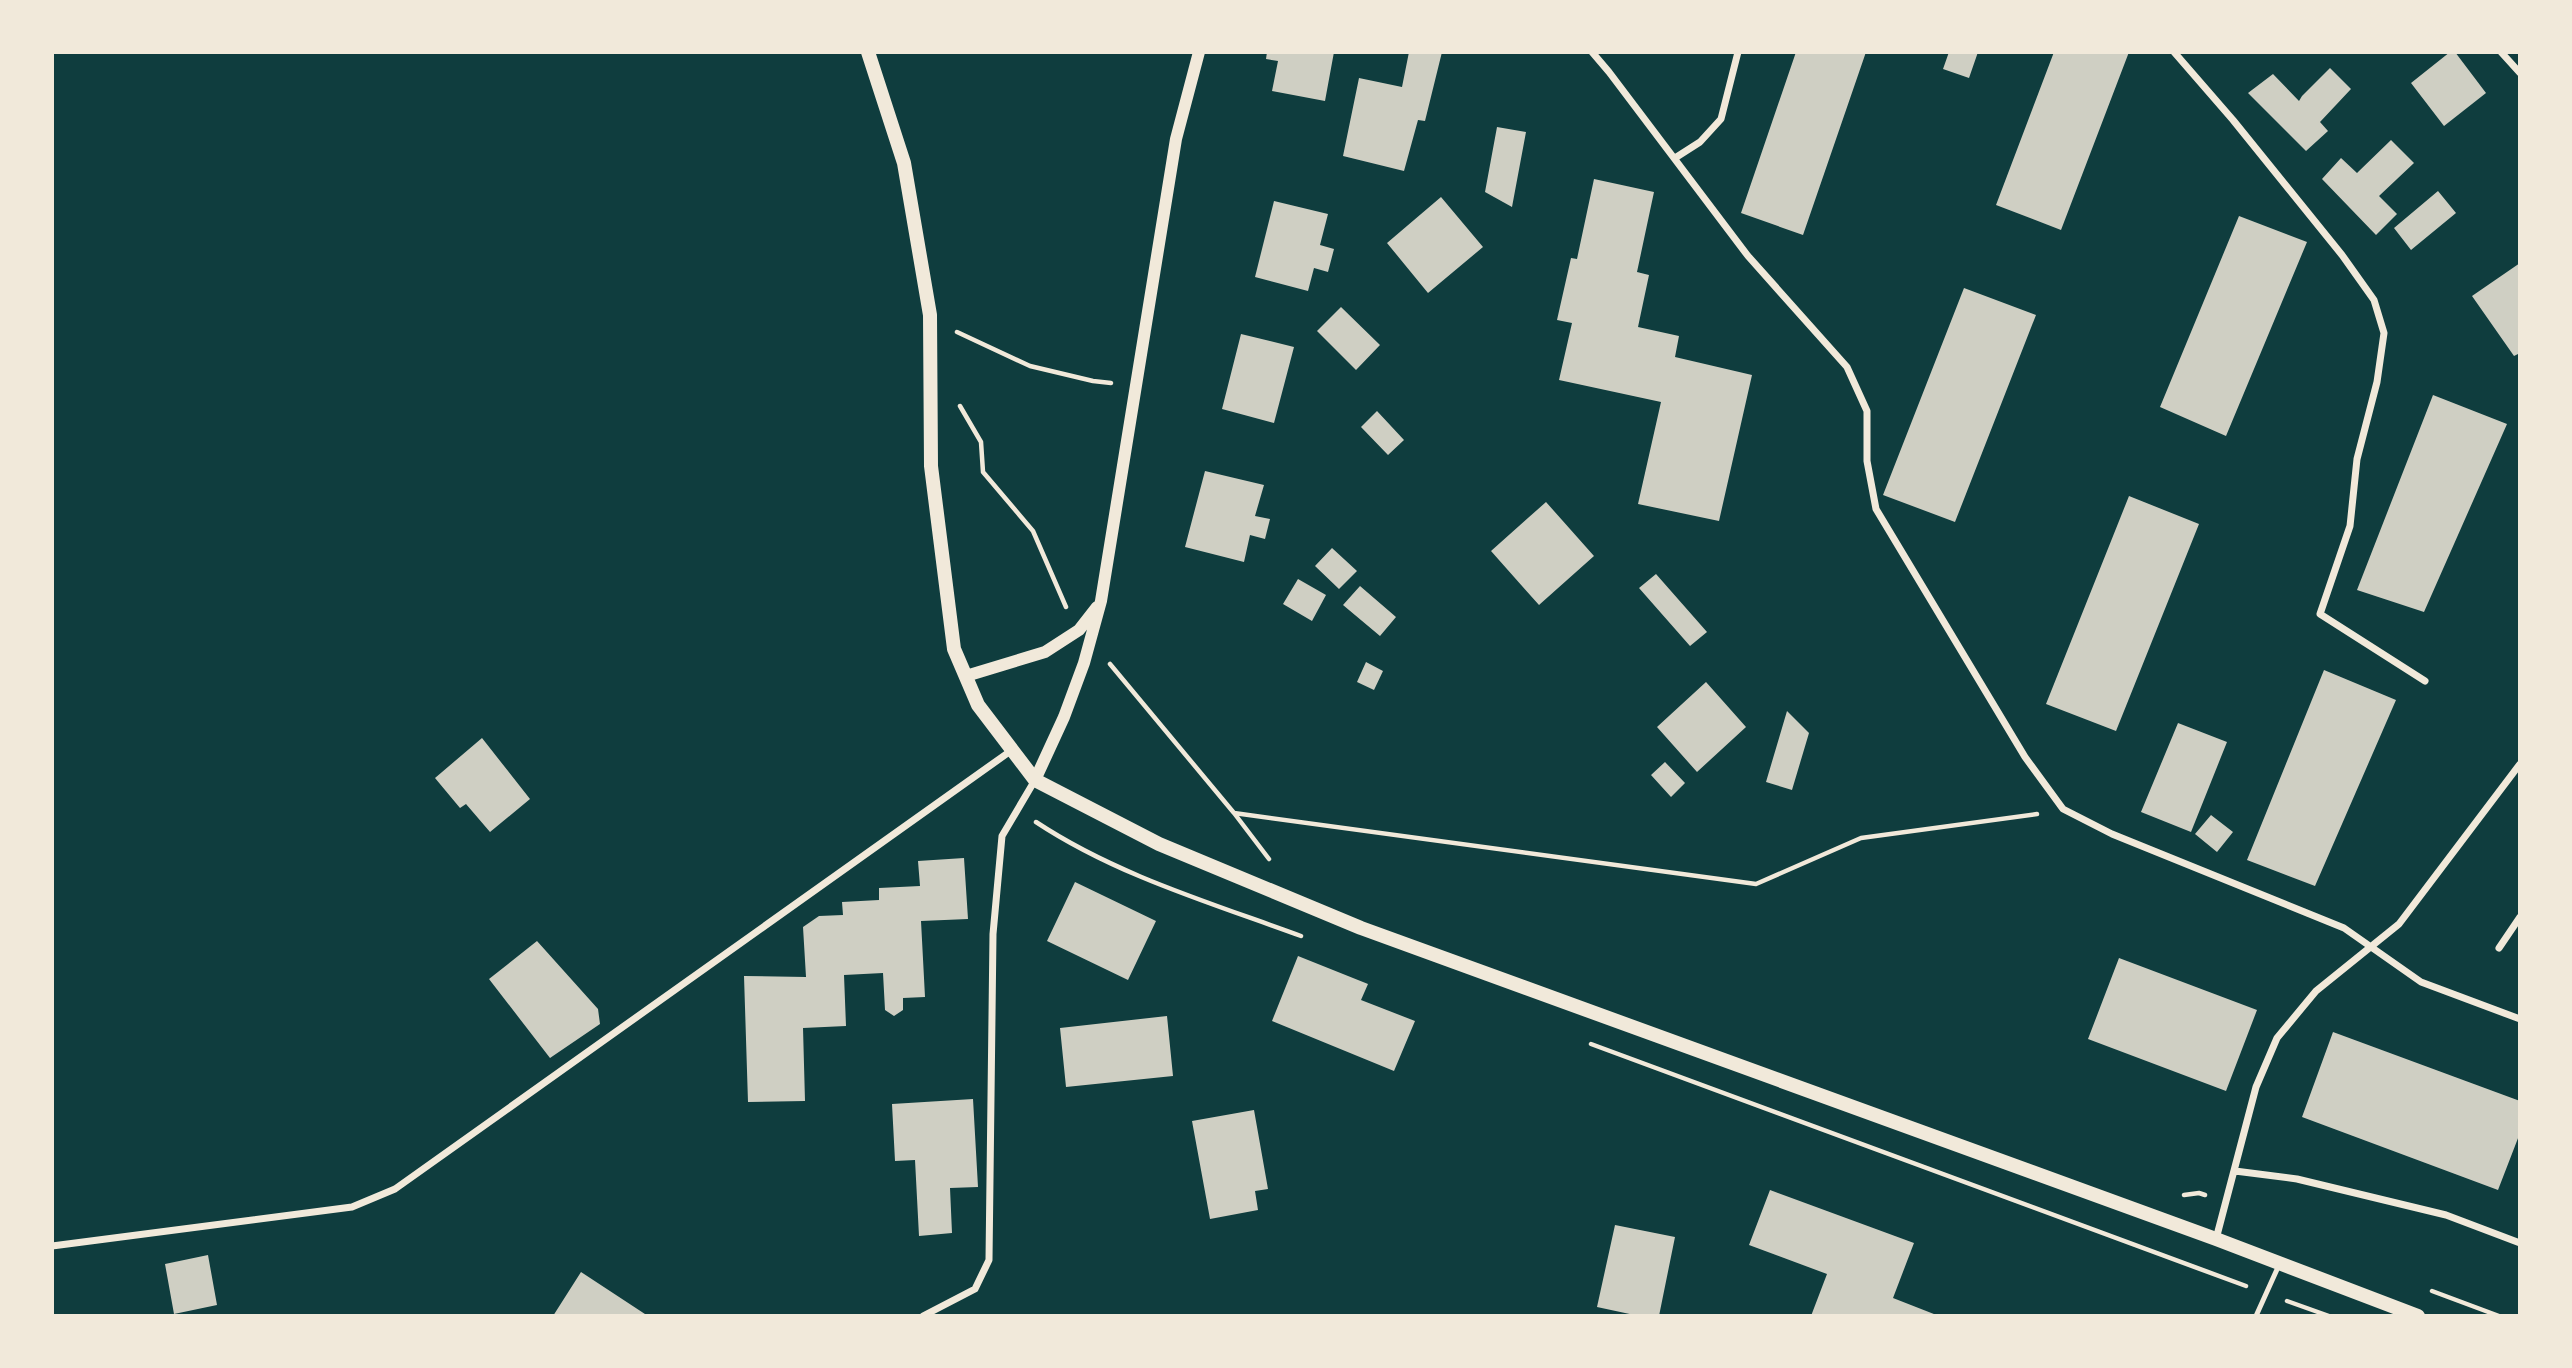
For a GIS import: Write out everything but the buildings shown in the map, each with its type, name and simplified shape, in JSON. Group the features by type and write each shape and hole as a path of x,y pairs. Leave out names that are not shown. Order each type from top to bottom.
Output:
{"main road":[{"path":"868,52 904,163 929,315 931,466 954,649 978,705 1035,780 1159,844 1361,928 2418,1315"}],"street":[{"path":"923,1315 975,1289 989,1260 993,934 1002,836 1035,780 1064,717 1101,601 1176,139 1199,52"},
{"path":"1592,52 1748,256 1847,367 1867,411 1867,461 1876,509 2025,757 2063,809 2112,834 2344,928 2421,982 2519,1019"},
{"path":"1675,158 1700,142 1721,119 1738,52"},
{"path":"2174,52 2342,255 2374,300 2384,333 2377,382 2357,459 2350,526 2320,614 2425,681"},
{"path":"2501,52 2519,73"},
{"path":"966,676 1045,652 1079,630 1101,601"},
{"path":"52,1247 352,1206 395,1189 1012,750"},
{"path":"2216,1240 2256,1087 2277,1038 2316,991 2399,924 2519,764"},
{"path":"2499,948 2519,917"},
{"path":"2235,1171 2297,1179 2446,1215 2519,1243"}],"lane":[{"path":"2256,1315 2279,1265"}],"path":[{"path":"957,344 956,332 1030,366 1093,381 1136,385"},
{"path":"959,405 981,442 983,472 1033,531 1063,604 1082,626"},
{"path":"1090,640 1234,813 1271,862"},
{"path":"1018,809 1065,841 1163,886 1302,937"},
{"path":"1234,813 1756,884 1861,838 1995,821 2063,809"},
{"path":"1590,1044 2329,1315"}]}
